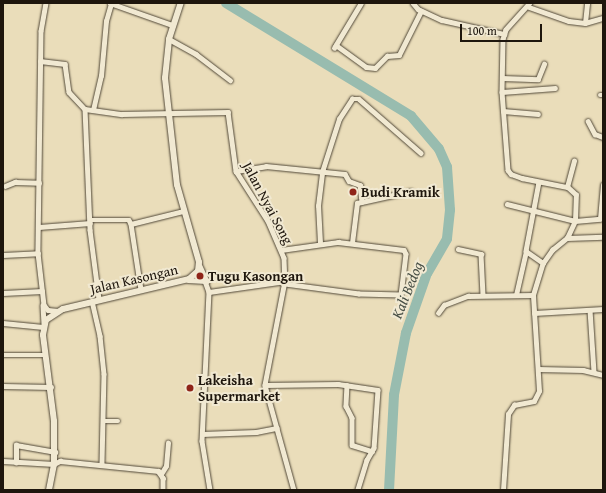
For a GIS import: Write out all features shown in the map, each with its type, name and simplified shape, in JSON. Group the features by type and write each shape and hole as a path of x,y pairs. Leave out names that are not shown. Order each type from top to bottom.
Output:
{"main road":[{"path":"181,3 172,25 165,71 175,173 183,211 199,262"},
{"name":"Jalan Kasongan","path":"43,325 48,317 58,311 141,289 182,281 196,274 199,262"},
{"path":"43,325 51,388 55,452 49,490"}],"street":[{"path":"3,323 43,325 43,300 38,253 40,61 41,31 46,3"},
{"path":"92,110 101,76 106,21 110,3 172,25"},
{"path":"360,3 335,46 366,67 375,68 387,56 399,55 420,11"},
{"path":"413,3 420,11 442,20 504,34"},
{"path":"585,22 587,3"},
{"path":"503,490 508,414 514,405 536,399 539,387 533,295 543,263 555,247 567,238 575,221 576,195 567,187 514,176 508,170 502,92 504,34 530,5 558,18 585,22 603,18"},
{"path":"169,39 196,54 230,80"},
{"path":"40,61 64,63 69,92 85,109 122,114 170,112"},
{"path":"502,78 538,79 544,64"},
{"path":"502,92 554,88"},
{"path":"320,243 318,206 322,172 339,119 350,102 356,98 421,153"},
{"path":"85,109 90,222 103,368 102,465"},
{"path":"503,111 538,114"},
{"name":"Jalan Nyai Song","path":"170,112 228,112 236,171 268,221 281,250 284,283 265,385 294,490"},
{"path":"588,121 595,134 603,137"},
{"path":"567,187 574,160"},
{"path":"236,171 266,166 345,174 349,181 358,182 362,202"},
{"path":"5,186 15,182 39,183"},
{"path":"516,295 539,182"},
{"path":"507,204 532,212 575,221 600,219 603,185"},
{"path":"352,243 355,206 362,202 411,191"},
{"path":"130,224 183,211"},
{"path":"39,227 129,220 141,289"},
{"path":"567,238 603,237"},
{"path":"209,292 284,283 358,294 401,296 405,251 352,243 320,243 281,250"},
{"path":"458,249 481,254 483,295"},
{"path":"526,251 543,263"},
{"path":"3,254 38,253"},
{"path":"199,262 209,292 202,434 203,460 210,490"},
{"path":"182,281 203,280 207,283"},
{"path":"3,293 42,291"},
{"path":"438,313 442,306 458,299 483,295 533,295"},
{"path":"43,300 46,308 58,311"},
{"path":"534,314 603,309"},
{"path":"590,310 594,372"},
{"path":"3,355 46,355"},
{"path":"538,369 576,369 603,375"},
{"path":"265,385 347,385 378,390 372,451 367,460 358,490"},
{"path":"347,385 346,406 352,418 352,445 372,451"},
{"path":"3,386 51,388"},
{"path":"103,422 118,420"},
{"path":"202,434 256,432 276,428"},
{"path":"163,490 161,474 166,466 168,443"},
{"path":"16,463 16,445 55,452"},
{"path":"3,461 16,463 54,464 60,461 158,471 161,474"}],"waterway":[{"name":"Kali Bedog","path":"226,3 411,116 439,149 447,167 450,210 447,239 427,273 406,333 394,395 389,490"}],"place":[{"name":"Budi Kramik","path":"353,192"},
{"name":"Tugu Kasongan","path":"200,276"},
{"name":"Lakeisha Supermarket","path":"190,388"}]}
